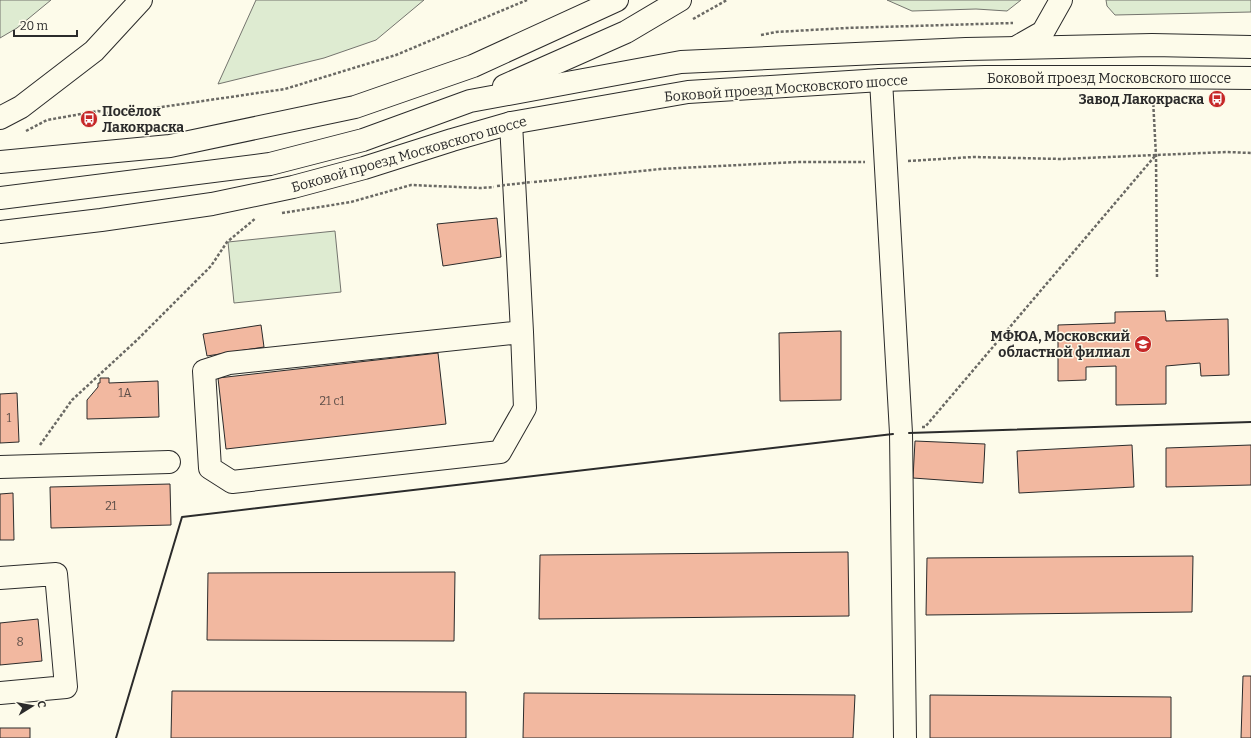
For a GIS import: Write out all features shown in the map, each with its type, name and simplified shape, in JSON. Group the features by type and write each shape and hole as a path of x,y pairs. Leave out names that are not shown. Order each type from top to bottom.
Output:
{"main road":[{"path":"0,118 21,107 94,51 141,0"},
{"path":"0,162 170,146 355,107 473,66 617,0"},
{"path":"0,198 270,164 364,140 470,101 626,32 680,0"},
{"path":"1015,48 1043,32 1061,0"},
{"path":"470,101 681,62 865,53 1015,48 1152,45 1251,47"},
{"name":"Боковой проезд Московского шоссе","path":"0,232 101,220 212,204 294,187 364,168 511,123 688,92 881,80 985,77 1251,78"},
{"path":"881,80 900,428 905,738"},
{"path":"511,123 522,332 525,408 500,452 232,482 210,468 204,371 229,363 522,332"},
{"path":"0,467 169,462"},
{"path":"0,578 56,574 66,687 0,694"}],"path":[{"path":"22,132 30,130 47,120 98,111 114,114 285,89 396,54 527,0"},
{"path":"1152,77 1156,156 1157,278"},
{"path":"900,428 926,427 1156,156"},
{"path":"497,186 532,182"},
{"path":"25,467 72,400 137,340 211,266 227,242 257,217"}],"green space":[{"path":"0,0 51,0 17,28 0,38"},
{"path":"256,0 424,0 376,40 324,58 218,84"},
{"path":"887,0 1021,0 1007,11 976,9 912,11"},
{"path":"1106,0 1251,0 1251,12 1115,15 1107,6"},
{"path":"335,231 341,292 234,303 228,242"}],"building":[{"path":"497,218 501,257 443,266 437,224"},
{"name":"МФЮА, Московский областной филиал","path":"1165,311 1166,321 1228,319 1229,375 1201,376 1200,363 1166,366 1166,404 1116,405 1116,366 1086,367 1086,380 1058,381 1058,325 1115,323 1115,312"},
{"path":"261,325 264,347 207,356 203,334"},
{"path":"841,331 841,400 780,401 779,333"},
{"path":"438,353 446,424 226,449 218,378"},
{"path":"100,378 109,378 109,383 158,381 159,417 87,419 87,400 98,387"},
{"path":"17,393 19,442 0,443 0,394"},
{"path":"915,441 985,444 983,483 913,478"},
{"path":"1132,445 1134,487 1019,493 1017,451"},
{"path":"1251,445 1251,485 1166,487 1166,448"},
{"path":"170,484 171,525 51,528 50,487"},
{"path":"13,493 14,540 0,540 0,494"},
{"path":"848,552 849,616 539,619 540,555"},
{"path":"1193,556 1192,612 926,615 927,558"},
{"path":"455,572 454,641 207,640 208,573"},
{"path":"38,619 42,661 0,665 0,623"},
{"path":"1243,676 1251,676 1251,738 1241,738"},
{"path":"172,691 466,692 466,738 171,738"},
{"path":"524,693 855,695 853,738 523,738"},
{"path":"930,695 1171,697 1171,738 930,738"},
{"path":"0,728 30,728 30,738 0,738"}],"wall":[{"path":"909,433 1251,422"},
{"path":"116,738 182,517 893,434"}],"place":[{"name":"Завод Лакокраска","path":"1217,99"},
{"name":"Посёлок Лакокраска","path":"89,119"},
{"name":"МФЮА, Московский областной филиал","path":"1143,344"}]}
